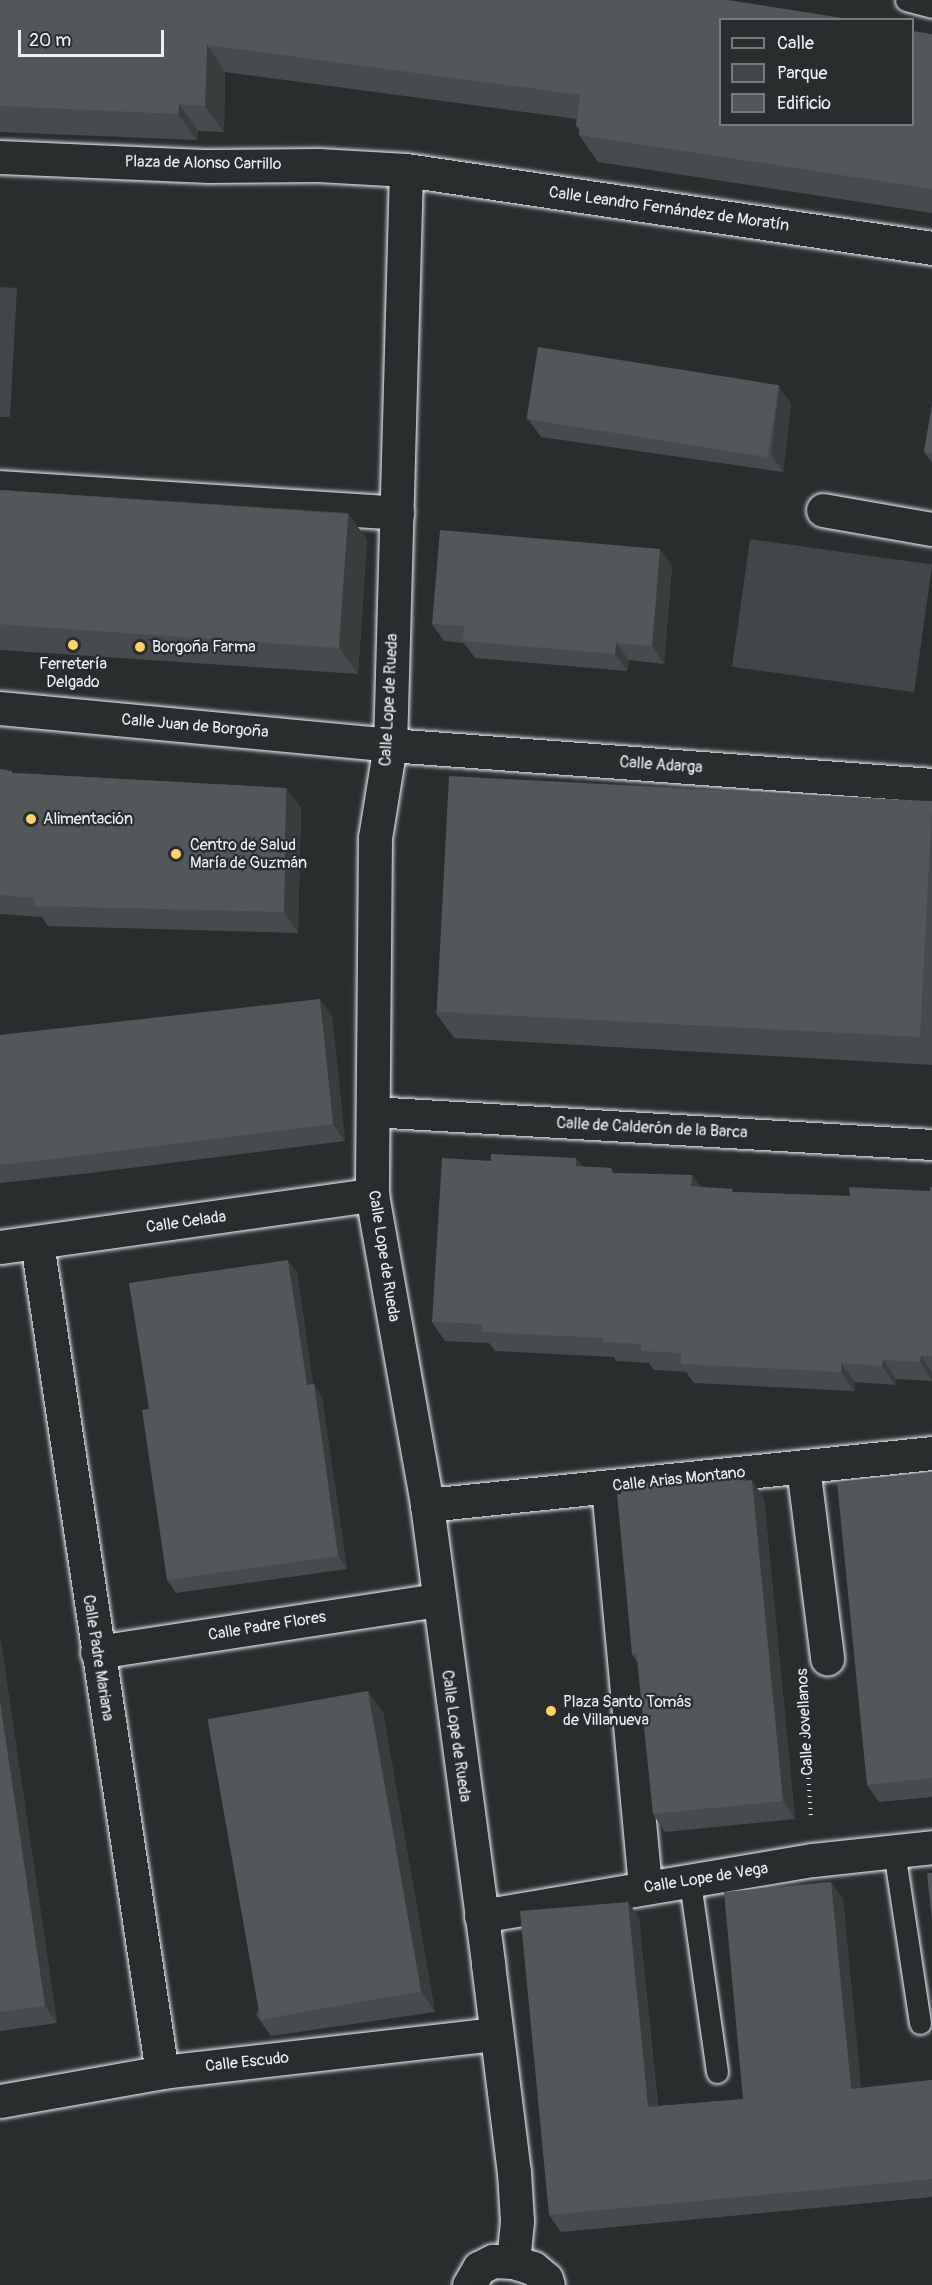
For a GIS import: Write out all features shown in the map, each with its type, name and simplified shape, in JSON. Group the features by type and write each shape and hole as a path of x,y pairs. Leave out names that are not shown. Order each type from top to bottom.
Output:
{"street":[{"name":"Plaza de Alonso Carrillo","path":"0,157 209,166 318,165 406,170"},
{"name":"Calle Leandro Fernández de Moratín","path":"406,170 932,248"},
{"name":"Calle Lope de Rueda","path":"406,170 390,745 375,838 372,1195 427,1505 514,2172 517,2221 513,2262"},
{"path":"0,487 397,513"},
{"path":"823,510 932,529"},
{"name":"Calle Juan de Borgoña","path":"0,708 390,745"},
{"name":"Calle Adarga","path":"390,745 932,785"},
{"name":"Calle de Calderón de la Barca","path":"372,1112 932,1145"},
{"name":"Calle Celada","path":"0,1248 372,1195"},
{"name":"Calle Padre Mariana","path":"37,1243 162,2072"},
{"name":"Calle Arias Montano","path":"427,1505 932,1453"},
{"name":"Calle Jovellanos","path":"803,1467 827,1658"},
{"path":"608,1487 645,1887"},
{"name":"Calle Padre Flores","path":"97,1652 438,1600"},
{"name":"Calle Lope de Vega","path":"481,1916 813,1860 932,1846"},
{"name":"Calle Escudo","path":"0,2101 162,2072 495,2034"},
{"path":"469,2285 479,2268 493,2261 513,2262 533,2268 546,2279 548,2285"}],"lane":[{"path":"906,0 932,7"},
{"path":"894,1851 920,2022"},
{"path":"690,1882 717,2072"}],"path":[{"name":"Calle Jovellanos","path":"813,1860 801,1659 827,1658"}],"green space":[{"path":"0,287 17,288 10,417 0,417"},
{"path":"750,539 932,565 914,692 732,667"}],"building":[{"path":"0,0 728,0 842,18 719,18 719,126 914,126 914,31 932,34 932,189 579,135 580,126 576,126 580,95 207,45 205,106 179,104 178,114 0,106"},
{"path":"538,347 779,385 768,457 527,419"},
{"path":"932,405 932,453 924,452"},
{"path":"0,490 348,514 339,648 0,624"},
{"path":"440,530 660,549 652,646 616,643 615,654 463,641 464,626 432,624"},
{"name":"Centro de Salud María de Guzmán","path":"0,769 12,771 12,773 286,788 284,912 34,906 34,898 0,895"},
{"path":"449,776 932,801 920,1037 437,1012"},
{"path":"320,999 333,1124 0,1165 0,1035"},
{"path":"491,1154 576,1158 576,1166 611,1168 611,1173 692,1175 691,1186 733,1189 732,1192 850,1196 849,1187 930,1191 932,1187 932,1356 921,1356 920,1362 883,1360 882,1366 841,1363 841,1372 681,1364 681,1353 641,1351 641,1344 603,1342 603,1338 481,1332 482,1324 432,1322 442,1158 491,1161"},
{"path":"288,1260 307,1385 314,1384 338,1556 167,1580 142,1410 149,1409 129,1283"},
{"path":"932,1472 932,1778 867,1785 837,1482"},
{"path":"742,1475 743,1481 752,1480 783,1801 653,1814 637,1653 632,1654 617,1494 621,1494 621,1485"},
{"path":"368,1691 421,1991 260,2020 207,1719"},
{"path":"0,1702 45,2006 0,2012"},
{"path":"927,1873 932,1873 932,1922"},
{"path":"831,1882 851,2089 932,2080 932,2179 549,2215 520,1911 628,1902 648,2107 743,2099 724,1892"}],"place":[{"name":"Ferretería Delgado","path":"73,645"},
{"name":"Borgoña Farma","path":"140,647"},
{"name":"Alimentación","path":"31,819"},
{"name":"Centro de Salud María de Guzmán","path":"176,854"},
{"name":"Plaza Santo Tomás de Villanueva","path":"551,1711"}]}
